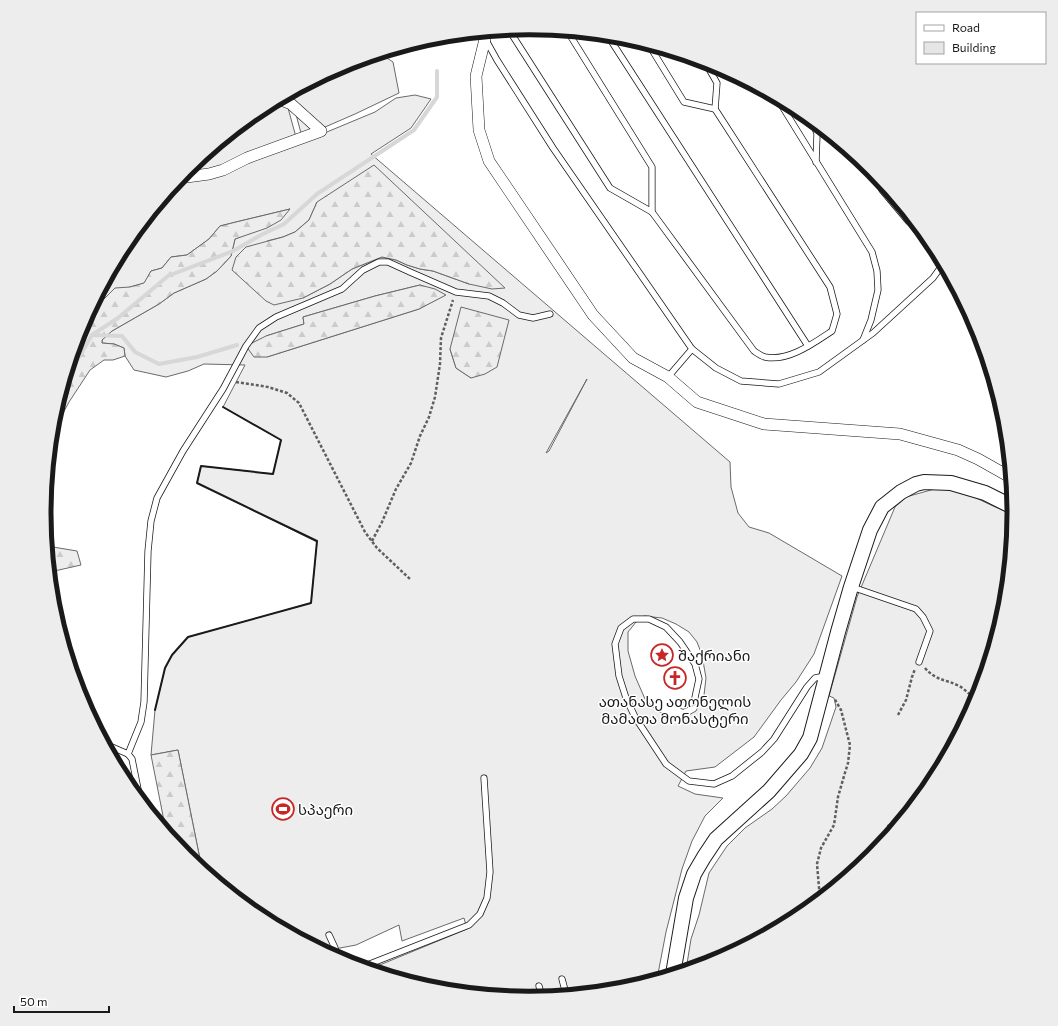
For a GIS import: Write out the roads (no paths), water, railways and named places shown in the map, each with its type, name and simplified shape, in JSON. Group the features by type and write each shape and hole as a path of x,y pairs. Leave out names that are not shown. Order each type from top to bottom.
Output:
{"street":[{"path":"483,37 476,76 479,130 489,161 593,315 633,358 668,377 697,402 764,424 900,434 958,450 1005,474"},
{"path":"190,177 209,174 223,170 247,158 321,131 291,104 286,102"},
{"path":"674,969 686,898 694,874 704,857 716,839 769,791 801,754 810,738 851,587 870,530 882,507 901,492 916,484 924,482 951,483 985,493 1007,504"}],"lane":[{"path":"513,36 610,188 652,212 754,351 764,357 780,358 808,346 832,331 837,314 830,287 715,109 717,83 710,70"},
{"path":"484,37 553,148 692,349 716,368 741,381 779,384 819,372 873,333 933,278 940,269"},
{"path":"571,37 652,167 652,212"},
{"path":"612,42 808,346"},
{"path":"653,51 684,102 715,109"},
{"path":"784,109 872,252 877,271 878,290 871,320 862,341"},
{"path":"816,131 816,162"},
{"path":"128,754 141,722 144,702 148,551 151,521 157,498 183,451 227,380 246,346 259,328 276,317 342,289 363,270 379,262 388,262 456,292 489,296 519,315 533,318 550,314"},
{"path":"668,377 692,349"},
{"path":"851,587 916,609 923,617 930,631 919,662"},
{"path":"683,706 694,702 699,679 695,664 680,642 666,627 649,619 633,619 621,628 615,644 619,676 626,698 635,717 666,764 689,781 714,784 732,776 762,752 774,739 807,687 815,678 826,678"},
{"path":"112,747 128,754 132,759 138,787"},
{"path":"370,964 469,924 480,914 486,898 490,872 484,778"},
{"path":"329,935 335,950"},
{"path":"562,979 565,990"},
{"path":"539,986 540,991"}],"waterway":[{"path":"73,368 92,335 118,318 168,276 233,251 284,224 317,194 414,130 437,97 437,71"},
{"path":"92,335 122,336 135,352 159,364 197,357 237,345"}],"place":[{"name":"შაქრიანი","path":"662,655"},
{"name":"ათანასე ათონელის მამათა მონასტერი","path":"675,678"},
{"name":"სპაერი","path":"283,809"}]}
